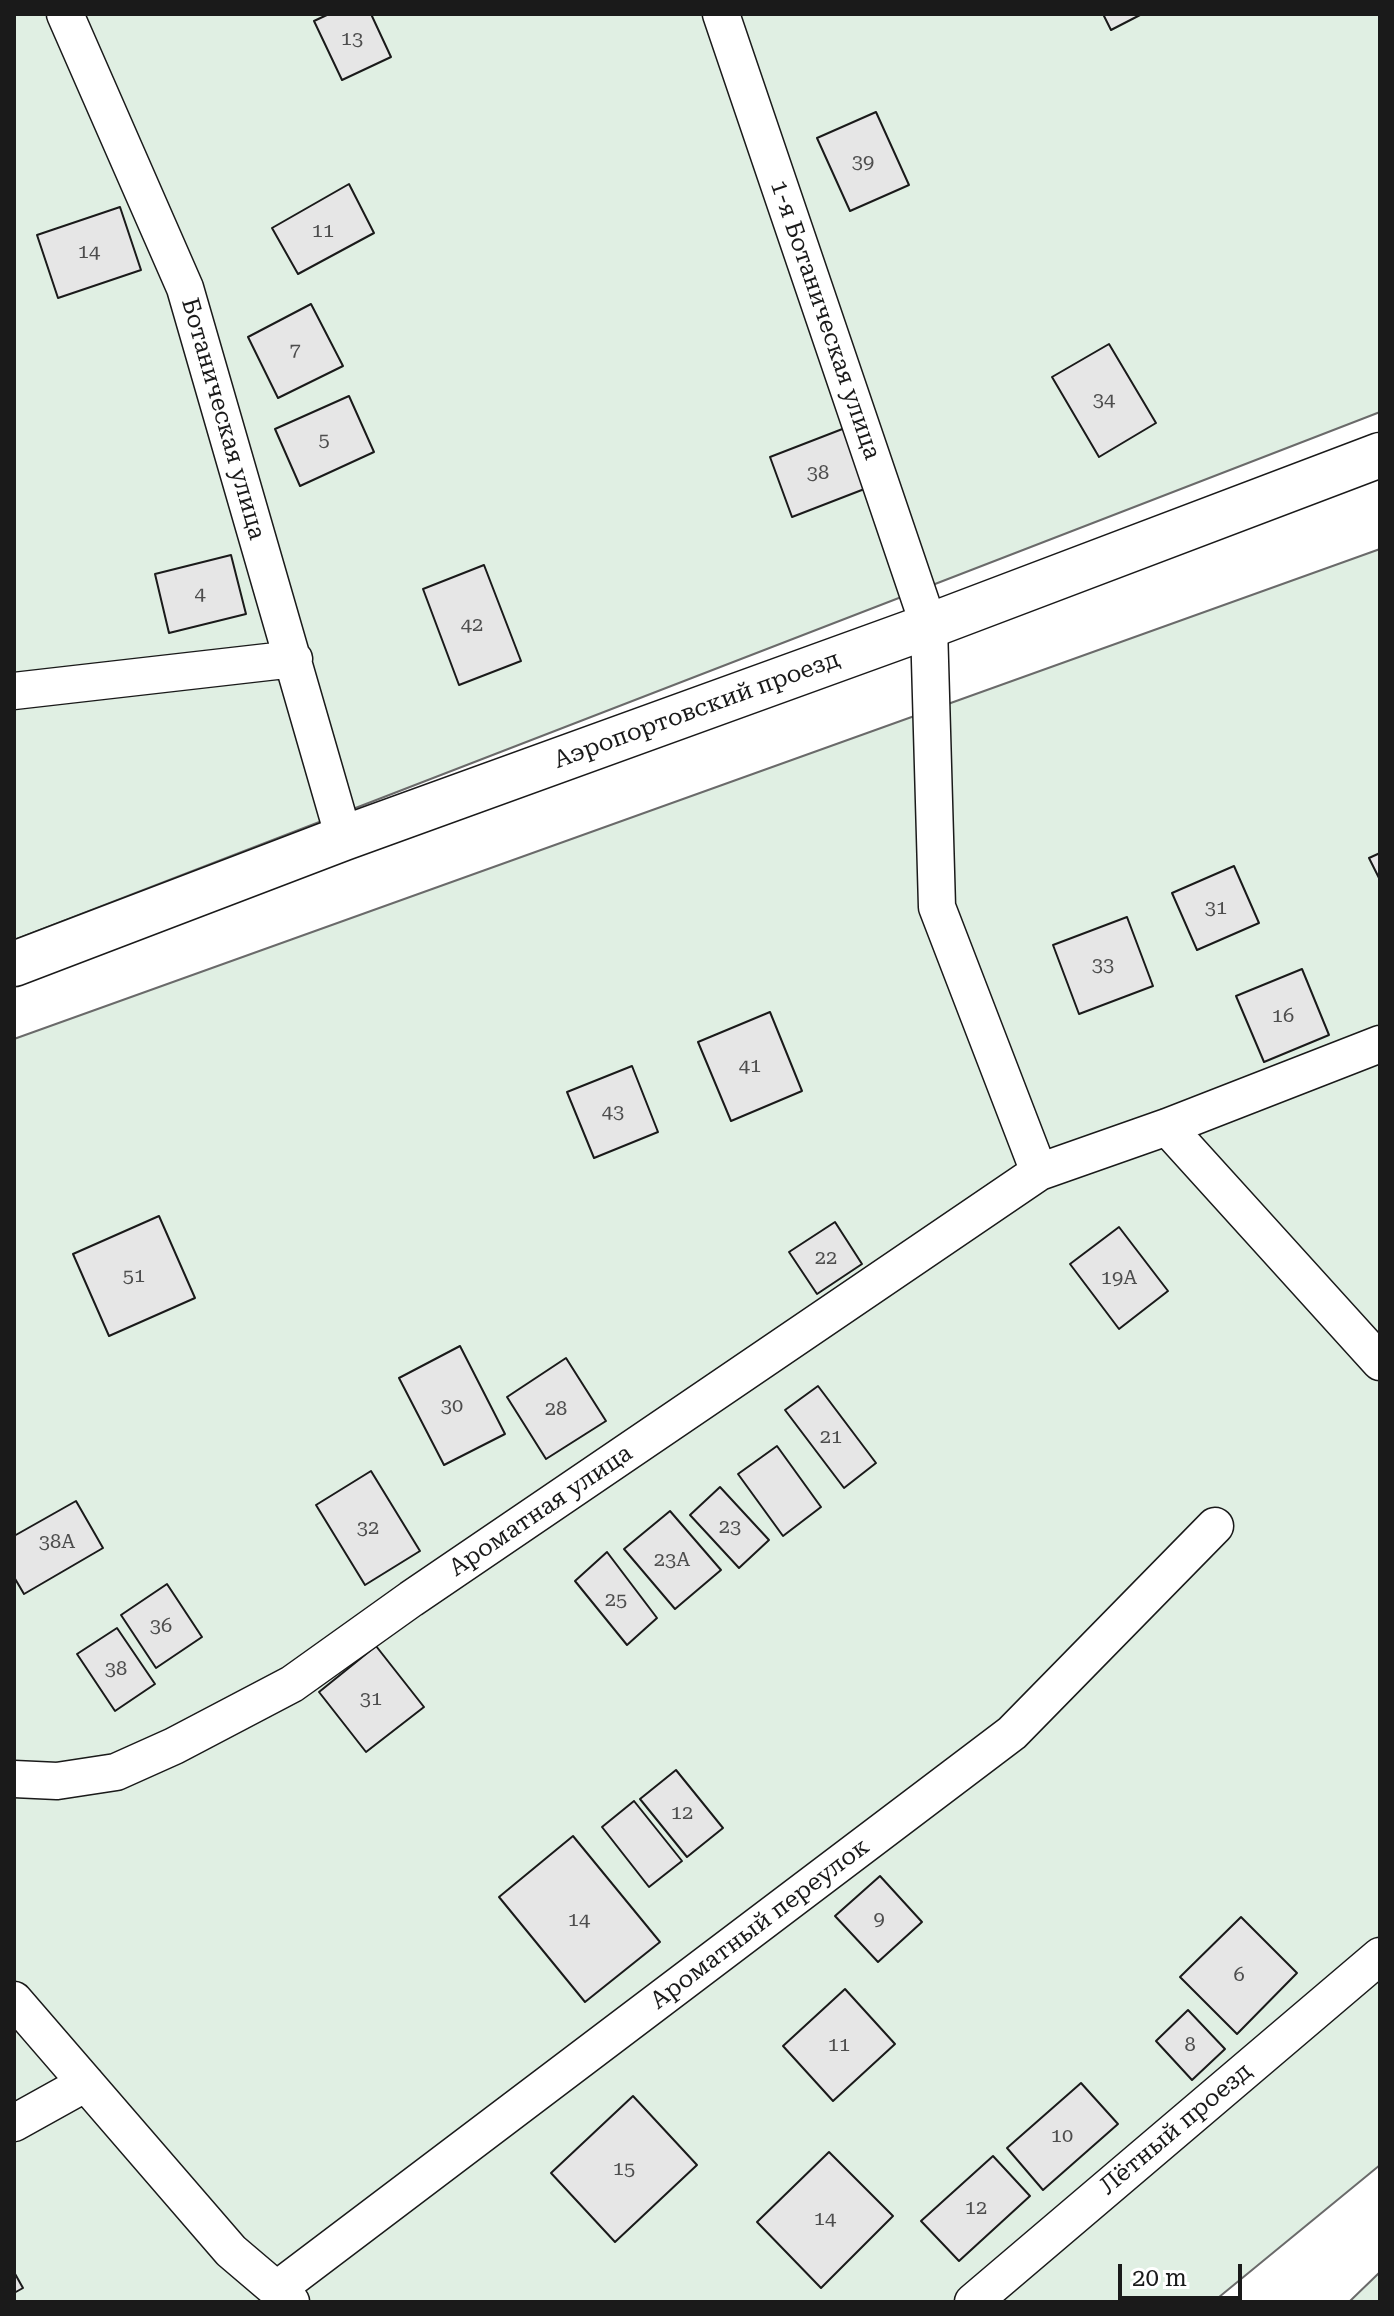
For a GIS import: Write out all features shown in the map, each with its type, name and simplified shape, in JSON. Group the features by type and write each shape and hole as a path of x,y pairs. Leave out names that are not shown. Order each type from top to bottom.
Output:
{"main road":[{"name":"Аэропортовский проезд","path":"14,964 344,838 929,626 1380,455"}],"street":[{"name":"Ботаническая улица","path":"65,14 185,288 344,838"},
{"name":"1-я Ботаническая улица","path":"721,14 929,626 937,907 1039,1172"},
{"path":"14,691 294,659"},
{"name":"Ароматная улица","path":"14,1779 57,1781 116,1772 174,1746 292,1684 424,1590 1039,1172 1167,1127 1380,1044"},
{"path":"1167,1127 1380,1362"},
{"name":"Ароматный переулок","path":"283,2296 1012,1733 1215,1526"},
{"name":"Лётный проезд","path":"973,2302 1380,1956"},
{"path":"14,2000 231,2251 283,2296"},
{"path":"14,2123 86,2083"}],"green space":[{"path":"14,14 1380,14 1380,412 14,940"},
{"path":"1380,549 1380,2165 1213,2302 14,2302 14,1039"},
{"path":"1380,2272 1380,2302 1349,2302"}],"building":[{"path":"329,14 371,14 391,57 342,80 314,21"},
{"path":"1103,14 1142,14 1111,30"},
{"path":"876,112 909,185 850,211 817,138"},
{"path":"349,184 374,233 298,274 272,228"},
{"path":"120,207 141,270 58,298 37,235"},
{"path":"311,304 343,366 278,398 248,337"},
{"path":"1109,344 1156,423 1099,457 1052,377"},
{"path":"349,396 374,452 300,486 275,429"},
{"path":"845,428 867,488 792,517 770,457"},
{"path":"231,555 246,614 169,633 155,574"},
{"path":"484,565 521,661 459,685 423,589"},
{"path":"1380,853 1380,880 1369,858"},
{"path":"1234,866 1259,923 1197,950 1172,893"},
{"path":"1127,917 1153,986 1079,1014 1053,945"},
{"path":"1302,969 1329,1035 1264,1062 1236,996"},
{"path":"770,1012 802,1091 731,1121 698,1042"},
{"path":"632,1066 658,1132 594,1158 567,1092"},
{"path":"159,1216 195,1298 109,1336 73,1254"},
{"path":"835,1222 862,1264 817,1294 789,1252"},
{"path":"1119,1227 1168,1291 1119,1329 1070,1264"},
{"path":"460,1346 505,1434 444,1465 399,1378"},
{"path":"566,1358 606,1421 546,1459 507,1397"},
{"path":"818,1386 876,1463 844,1488 785,1410"},
{"path":"777,1446 821,1507 783,1536 738,1474"},
{"path":"371,1471 420,1551 365,1585 316,1505"},
{"path":"720,1487 769,1540 739,1568 690,1515"},
{"path":"76,1501 103,1548 24,1594 14,1577 14,1536"},
{"path":"670,1511 721,1570 675,1609 624,1549"},
{"path":"607,1552 657,1618 627,1645 575,1581"},
{"path":"167,1584 202,1637 156,1668 121,1615"},
{"path":"117,1628 155,1684 115,1711 77,1654"},
{"path":"376,1646 424,1707 366,1752 319,1692"},
{"path":"676,1770 723,1828 687,1857 640,1799"},
{"path":"634,1801 682,1861 649,1887 602,1827"},
{"path":"573,1836 660,1942 585,2002 499,1897"},
{"path":"880,1876 922,1922 878,1962 835,1916"},
{"path":"1241,1917 1297,1973 1237,2034 1180,1977"},
{"path":"845,1989 895,2044 833,2101 783,2046"},
{"path":"1188,2010 1225,2049 1192,2080 1156,2041"},
{"path":"1081,2083 1118,2124 1043,2190 1007,2148"},
{"path":"633,2096 697,2165 615,2242 551,2173"},
{"path":"829,2152 893,2216 821,2288 757,2222"},
{"path":"993,2156 1030,2196 959,2261 921,2221"},
{"path":"14,2272 23,2288 14,2293"}]}
